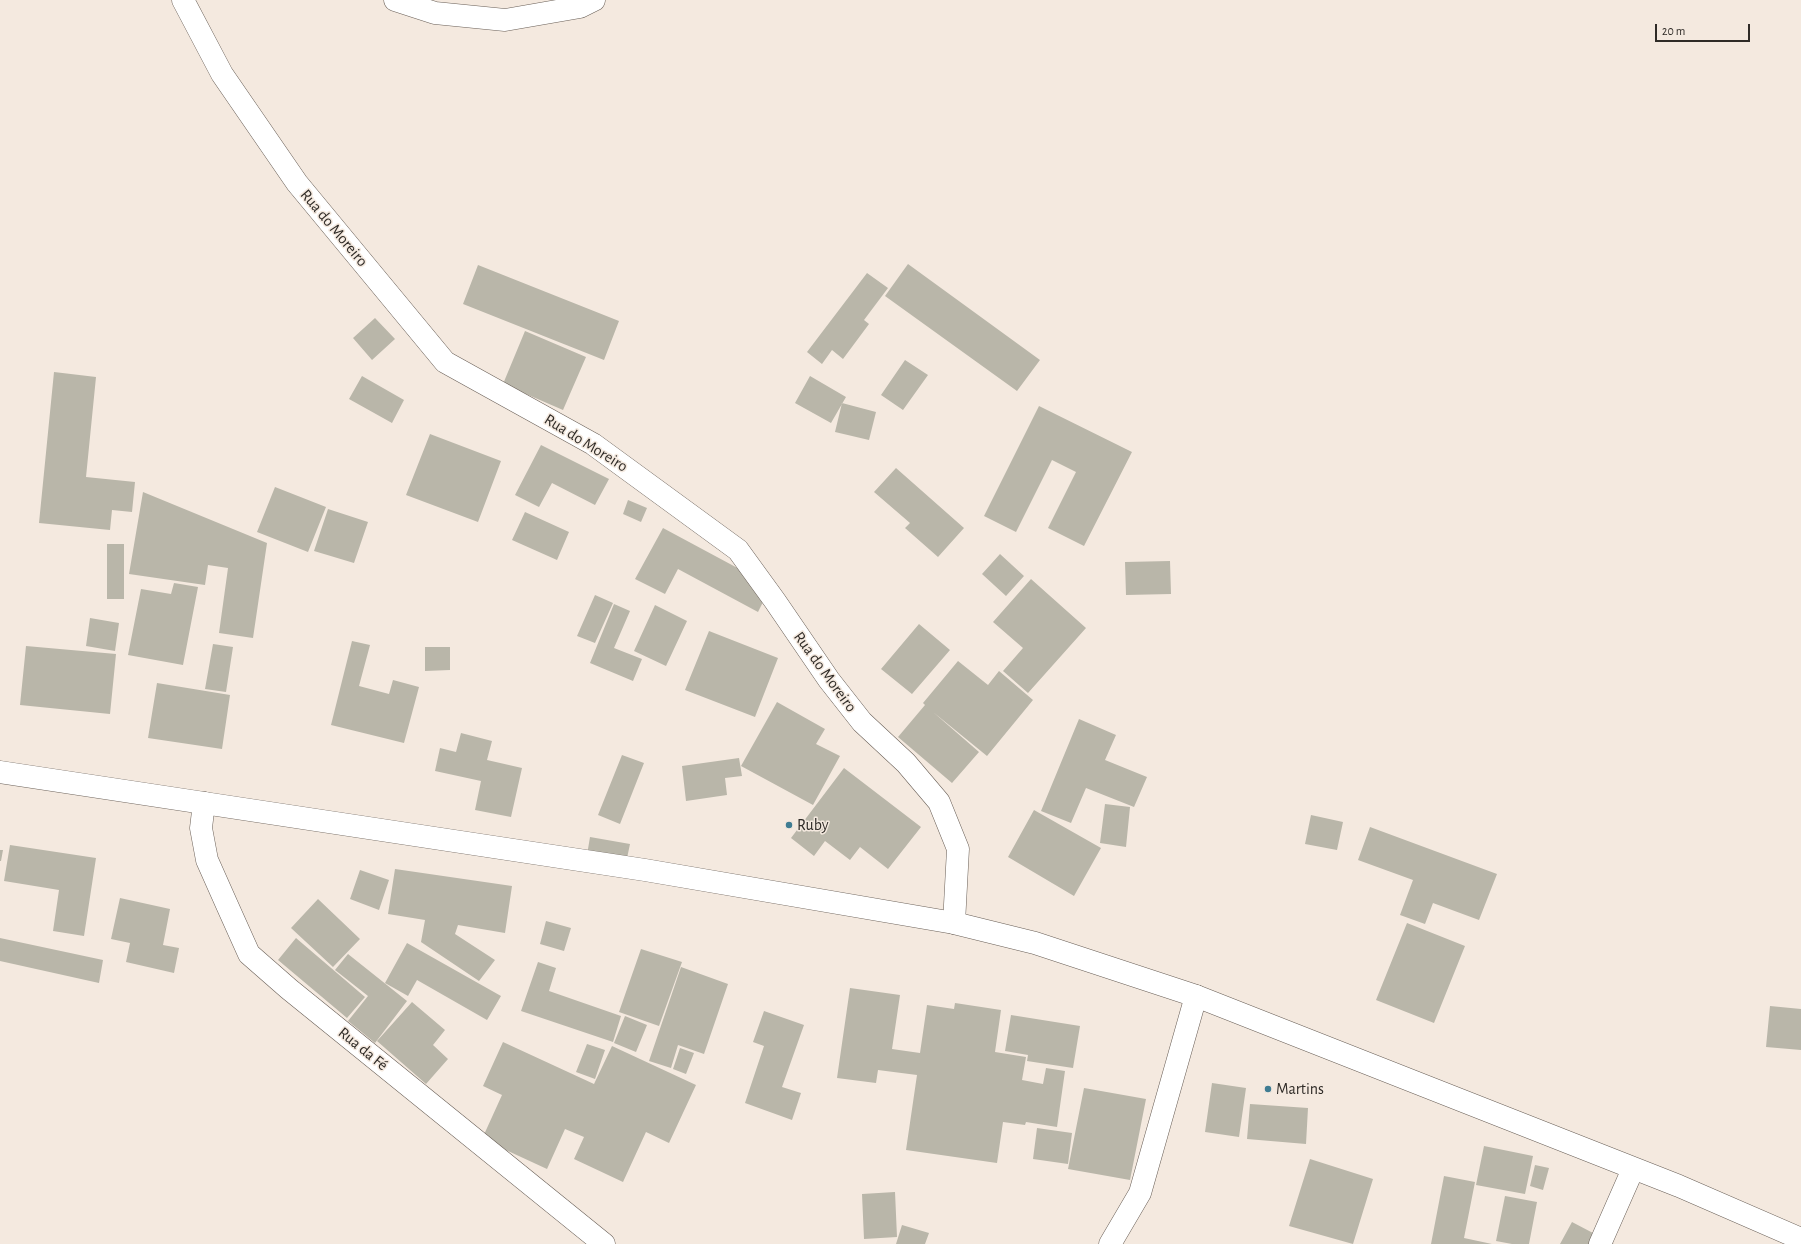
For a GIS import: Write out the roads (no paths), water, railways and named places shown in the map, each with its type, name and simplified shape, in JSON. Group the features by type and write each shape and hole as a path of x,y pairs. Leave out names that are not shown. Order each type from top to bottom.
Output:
{"street":[{"name":"Rua do Moreiro","path":"183,0 222,74 297,183 445,362 593,444 738,550 776,601 829,680 862,722 906,763 939,802 958,849 954,923"},
{"path":"395,0 435,13 505,20 580,7 594,0"},
{"path":"0,772 645,870 954,923 1035,943 1196,996 1679,1186 1801,1239"},
{"name":"Rua da Fé","path":"204,803 201,828 207,860 249,954 295,994 604,1244"},
{"path":"1110,1244 1140,1193 1196,996"},
{"path":"1600,1244 1633,1169"}],"place":[{"name":"Ruby","path":"789,825"},
{"name":"Martins","path":"1268,1089"}]}
